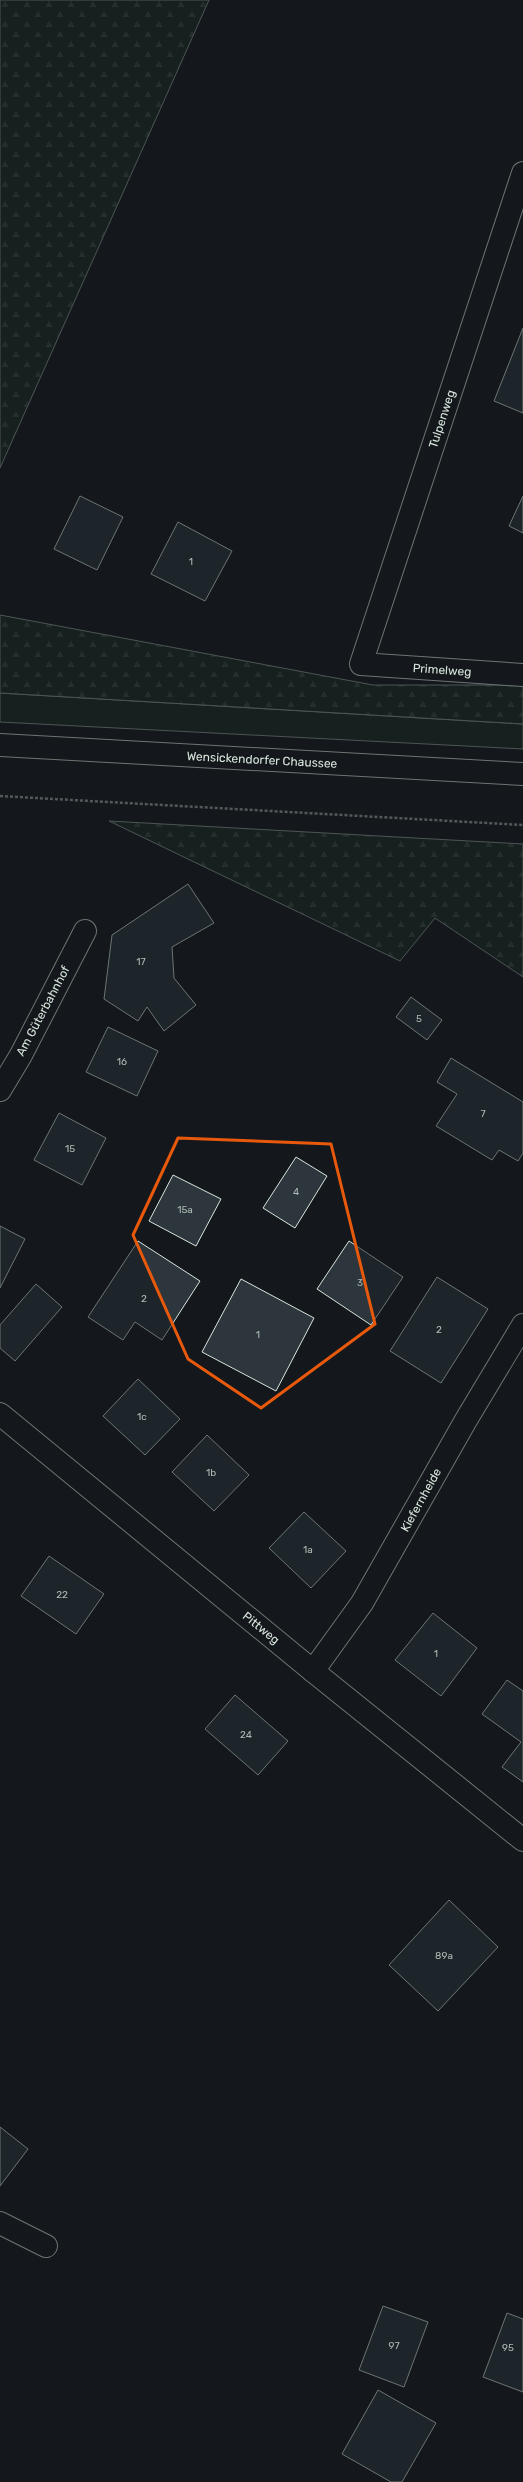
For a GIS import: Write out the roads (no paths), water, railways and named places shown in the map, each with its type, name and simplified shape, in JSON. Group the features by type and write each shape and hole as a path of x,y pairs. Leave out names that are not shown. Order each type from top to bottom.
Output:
{"street":[{"name":"Tulpenweg","path":"362,664 523,173"},
{"name":"Primelweg","path":"362,664 523,675"},
{"name":"Wensickendorfer Chaussee","path":"0,745 523,774"},
{"name":"Am Güterbahnhof","path":"0,1090 85,931"},
{"name":"Kiefernheide","path":"313,1671 362,1603 462,1426 523,1325"},
{"name":"Pittweg","path":"0,1414 313,1671 523,1840"},
{"path":"0,2223 46,2246"}]}
